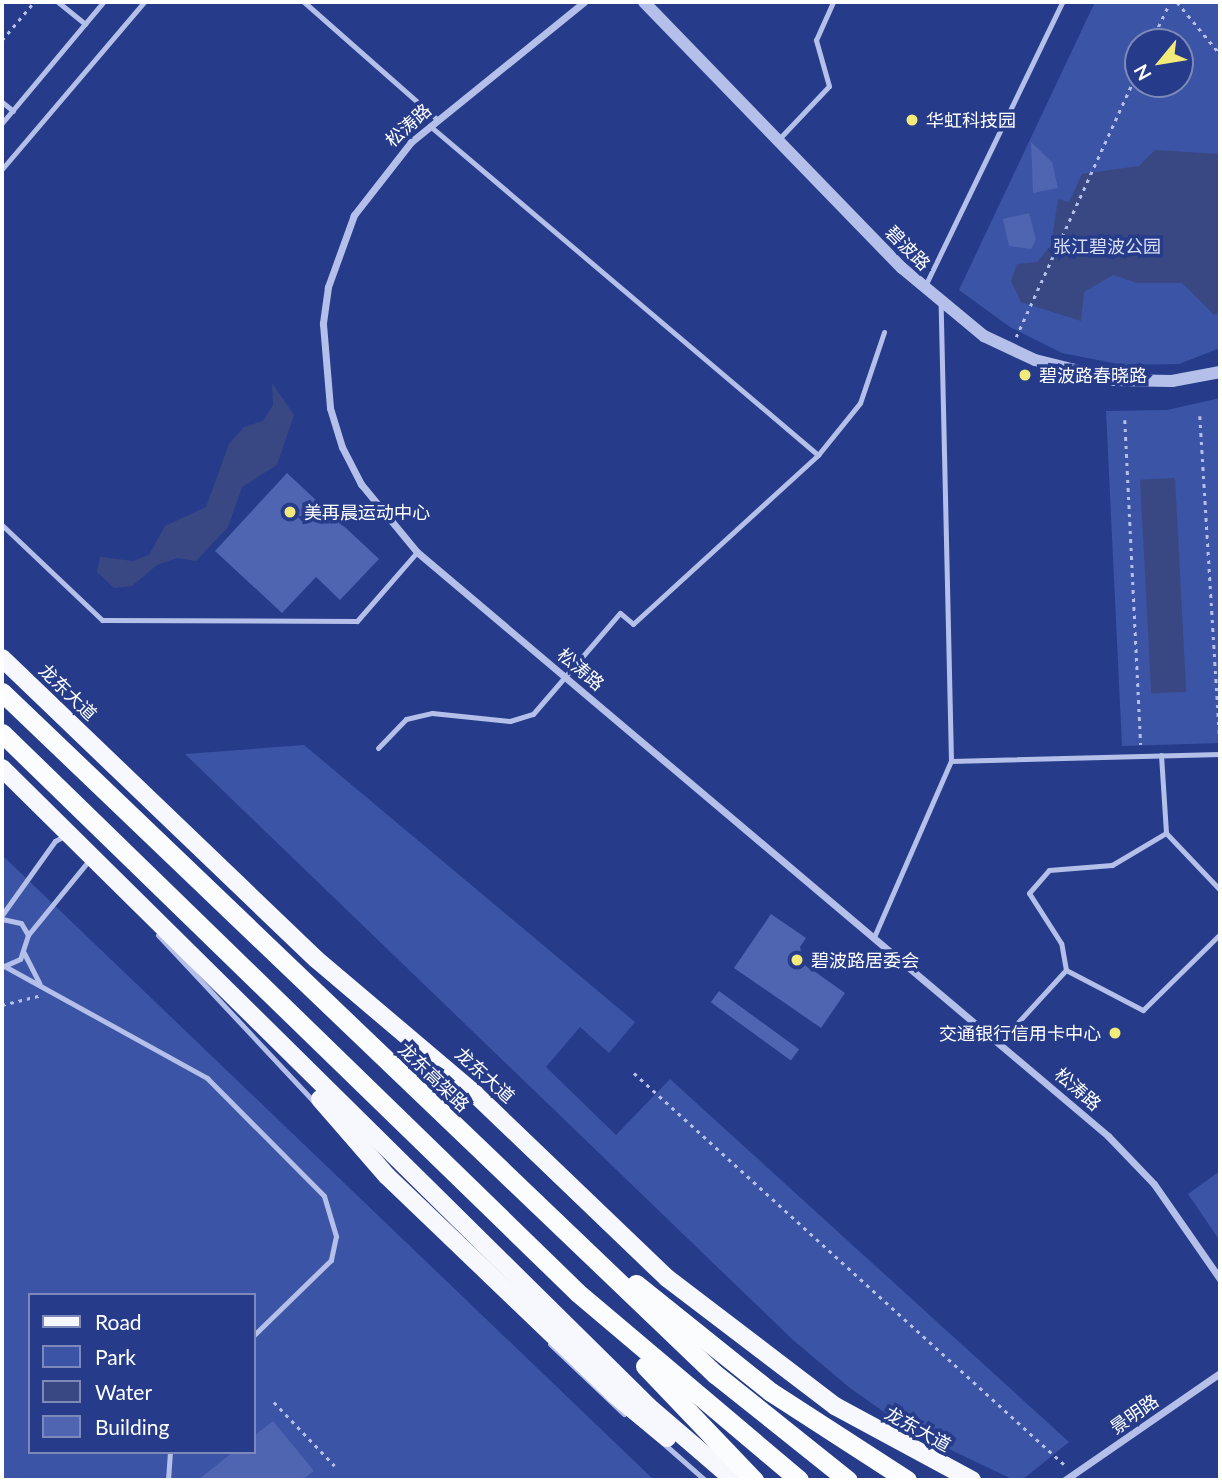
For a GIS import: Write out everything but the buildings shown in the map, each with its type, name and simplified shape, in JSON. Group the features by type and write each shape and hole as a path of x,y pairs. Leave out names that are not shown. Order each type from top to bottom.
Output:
{"highway":[{"name":"龙东高架路","path":"2,692 715,1374 848,1480"},
{"path":"2,733 578,1293 754,1480"},
{"path":"498,1168 711,1346 870,1458 907,1480"},
{"path":"578,1293 799,1480"},
{"path":"870,1458 920,1480"}],"main road":[{"name":"龙东大道","path":"2,658 316,959 475,1094 667,1278 835,1406 944,1468 972,1480"},
{"path":"2,768 267,1033 648,1406 734,1480"},
{"path":"267,1033 387,1176 614,1394 717,1480"}],"street":[{"name":"松涛路","path":"584,2 430,126 389,164 354,215 328,287 323,324 330,408 342,447 361,484 417,552 999,1043 1134,1163 1220,1279"},
{"name":"碧波路","path":"644,2 924,289 941,304 1010,350 1115,380 1172,381 1220,372"},
{"name":"景明路","path":"1065,1480 1220,1373"}],"lane":[{"path":"58,2 85,24"},
{"path":"2,123 103,2"},
{"path":"2,169 144,2"},
{"path":"304,2 438,120"},
{"path":"778,140 829,86 816,40 832,2"},
{"path":"924,289 1062,2"},
{"path":"2,102 13,110"},
{"path":"430,126 818,455"},
{"path":"874,937 951,761 941,304"},
{"path":"378,748 406,719 419,716 509,721 533,714 567,678 620,613 633,624 818,455 860,403 884,332"},
{"path":"2,525 102,620 357,621 417,552"},
{"path":"951,761 1220,754"},
{"path":"1161,755 1166,833 1220,890"},
{"path":"29,936 21,923 2,917 55,841 69,833"},
{"path":"1066,970 1061,943 1029,893 1049,870 1112,865 1166,833"},
{"path":"4,967 24,953 29,936 93,857"},
{"path":"1066,970 1143,1010 1220,934"},
{"path":"158,935 383,1180 606,1400 705,1480"},
{"path":"24,953 39,983"},
{"path":"4,967 39,983 107,1027 207,1078 324,1196 336,1236 331,1260 256,1333"},
{"path":"999,1043 1066,970"},
{"path":"168,1480 170,1454"},
{"path":"944,1468 979,1480"}],"path":[{"path":"2,40 34,2"},
{"path":"1158,28 1170,2"},
{"path":"1177,2 1220,54"},
{"path":"1010,350 1125,98"},
{"path":"1200,416 1220,740"},
{"path":"1125,419 1142,756"},
{"path":"2,1005 42,996 49,989"},
{"path":"634,1073 1075,1474"},
{"path":"275,1402 335,1466"}],"green space":[{"name":"张江碧波公园","path":"1095,2 1220,2 1220,348 1179,364 1123,365 1062,353 1010,327 959,290"},
{"path":"1220,398 1220,743 1122,746 1106,411 1167,410"},
{"path":"304,745 635,1022 609,1053 580,1027 546,1067 616,1135 670,1079 1069,1442 1022,1480 1014,1480 911,1431 850,1388 793,1340 185,754"},
{"path":"2,855 654,1480 2,1480"},
{"path":"1220,1171 1220,1241 1188,1194"}],"water":[{"path":"1155,150 1220,154 1220,313 1214,315 1182,283 1137,283 1113,275 1084,292 1081,321 1021,302 1011,281 1017,264 1037,262 1051,245 1058,199 1069,202 1082,174 1139,166"},
{"path":"272,383 294,415 277,465 242,487 228,527 196,561 177,558 157,565 132,586 114,588 97,572 100,557 133,561 149,555 165,526 206,507 229,444 244,427 263,421 273,405"},
{"path":"1175,478 1186,692 1151,694 1140,480"}],"place":[{"name":"华虹科技园","path":"912,120"},
{"name":"碧波路春晓路","path":"1025,375"},
{"name":"美再晨运动中心","path":"290,512"},
{"name":"碧波路居委会","path":"797,960"},
{"name":"交通银行信用卡中心","path":"1115,1033"}]}
